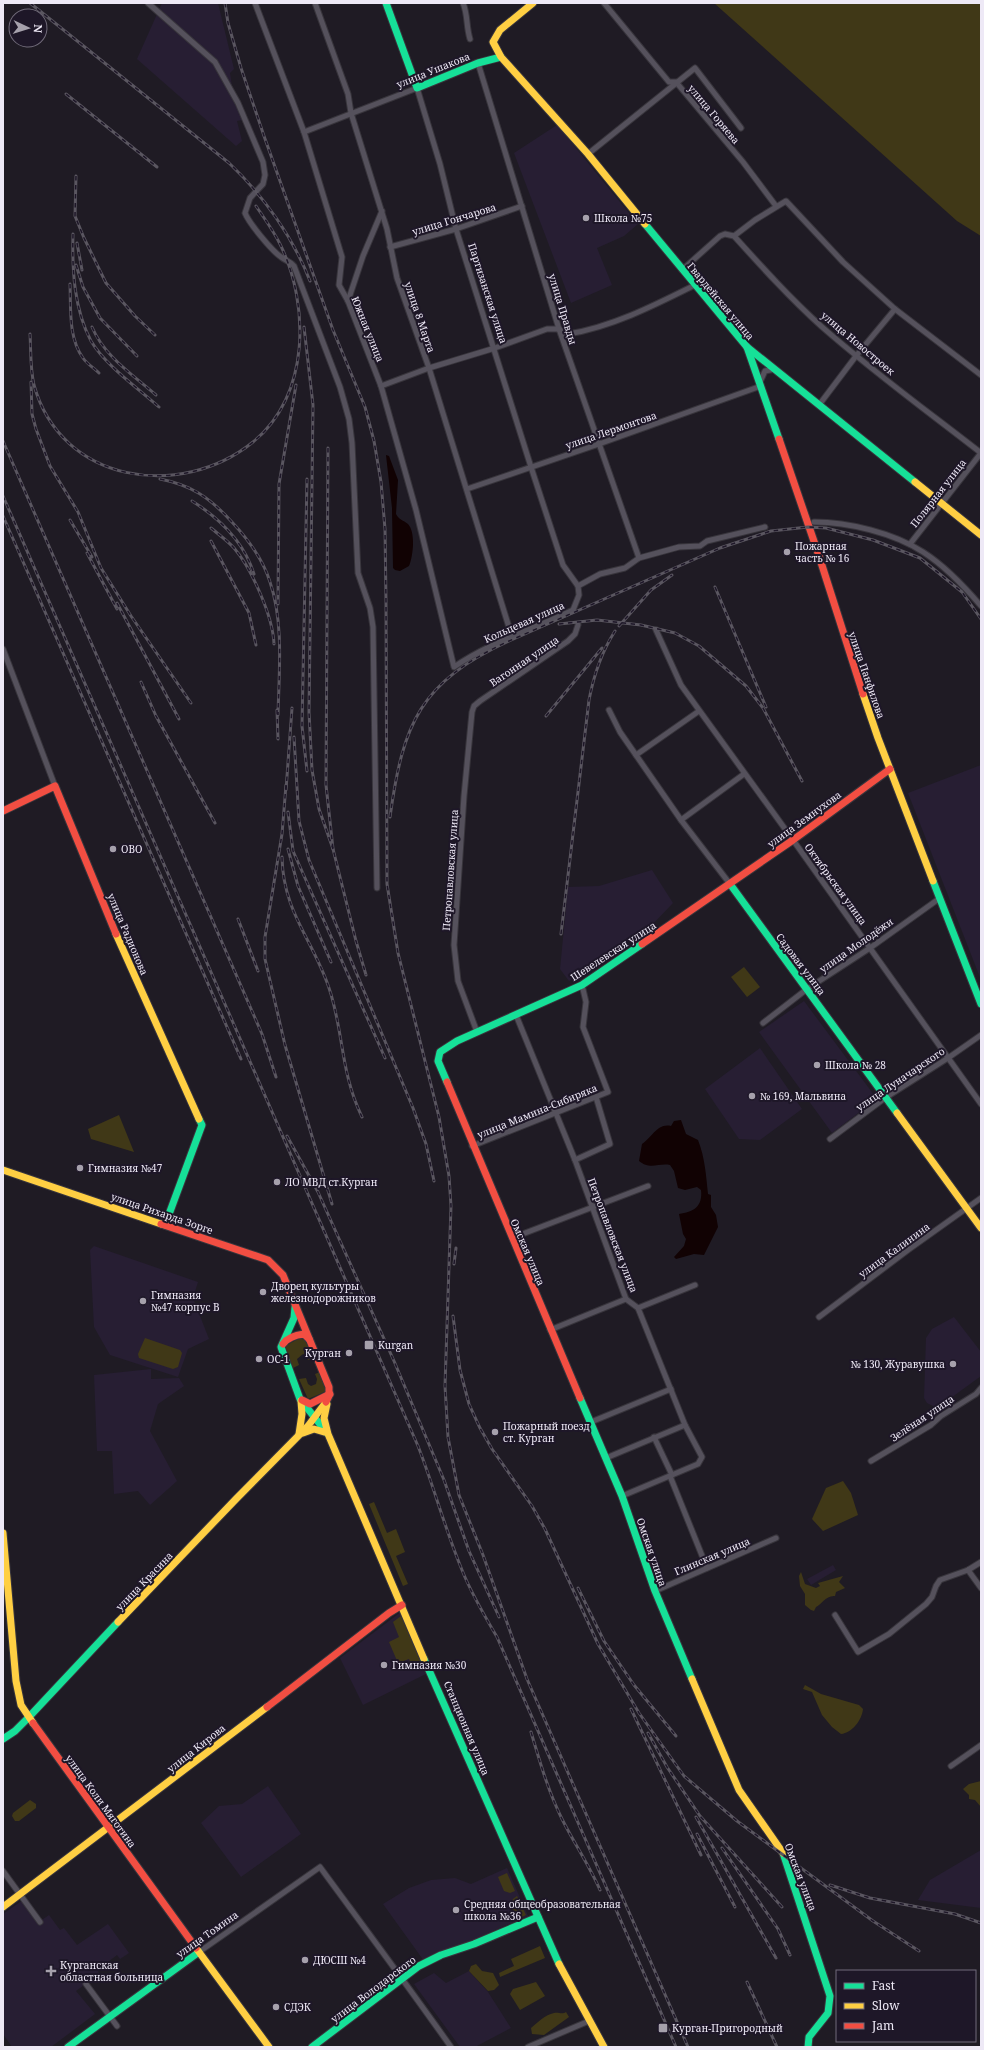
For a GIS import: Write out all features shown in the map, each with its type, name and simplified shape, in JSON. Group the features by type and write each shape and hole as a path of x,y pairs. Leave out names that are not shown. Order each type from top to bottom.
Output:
{"main road":[{"name":"Партизанская улица","path":"386,3 417,88"},
{"path":"502,57 492,42 500,30 533,3"},
{"name":"улица Ушакова","path":"417,88 478,63 502,57"},
{"name":"Гвардейская улица","path":"502,57 588,154 694,285 747,347 981,535"},
{"name":"улица Панфилова","path":"747,347 803,514 819,556 855,673 890,769 981,1004"},
{"name":"улица Земнухова","path":"730,884 890,769"},
{"path":"3,811 55,786"},
{"name":"улица Радионова","path":"55,786 118,939 202,1125 165,1225"},
{"name":"Шевелевская улица","path":"438,1056 443,1049 477,1032 582,985 730,884"},
{"name":"Садовая улица","path":"730,884 981,1228"},
{"name":"Омская улица","path":"438,1056 439,1067 472,1146 622,1496 655,1591 739,1790 753,1812 780,1846 800,1900 830,1996 828,2013 809,2037 808,2047"},
{"name":"улица Рихарда Зорге","path":"3,1170 268,1260 275,1265 283,1275 329,1393"},
{"path":"281,1348 282,1340 295,1319 294,1301"},
{"path":"281,1348 285,1341 298,1334 304,1334 309,1339"},
{"name":"Станционная улица","path":"281,1348 300,1399 314,1419 328,1434"},
{"path":"300,1399 310,1404 329,1393"},
{"path":"314,1419 329,1393"},
{"name":"Станционная улица","path":"329,1393 324,1418 328,1434 554,1955 590,2024 604,2047"},
{"path":"299,1435 302,1414 300,1399"},
{"name":"улица Красина","path":"3,1739 15,1731 28,1718 224,1510 314,1419"},
{"path":"299,1435 311,1429 317,1429 328,1434"},
{"name":"улица Коли Мяготина","path":"3,1533 6,1601 21,1706 28,1718 269,2047"},
{"name":"улица Кирова","path":"3,1907 389,1613 402,1605"},
{"name":"улица Володарского","path":"312,2047 404,1979 419,1966 441,1954 486,1940 538,1917"},
{"name":"улица Томина","path":"68,2047 199,1952"},
{"name":"Станционная улица","path":"590,2024 600,2047"}],"street":[{"path":"148,3 215,62 238,103 263,162 265,175 263,184 250,198 245,213 246,217 281,257 291,262 294,266 340,387 349,419 352,443 358,573 370,608 373,627 377,888"},
{"name":"Южная улица","path":"255,3 304,132 342,257 339,285 348,301 381,386 416,510 454,667"},
{"name":"улица 8 Марта","path":"315,3 346,87 351,113 382,211 397,278 429,368 512,637"},
{"path":"463,3 467,13 466,24 470,39"},
{"name":"улица Горяева","path":"604,3 669,82 676,82 743,162 776,206"},
{"name":"улица Правды","path":"478,63 559,328 639,558"},
{"path":"588,154 695,68 741,128"},
{"name":"улица Ушакова","path":"304,132 417,88"},
{"name":"Партизанская улица","path":"417,88 440,164 456,229 495,348 531,467 564,565 578,586"},
{"path":"682,270 720,236 724,234 734,236 786,200 843,262 895,309 981,374"},
{"name":"улица Гончарова","path":"390,247 456,229 522,206"},
{"path":"348,301 363,256 382,211"},
{"name":"улица Новостроек","path":"734,236 783,290 856,356 981,453"},
{"path":"381,386 429,368 495,348 547,329 559,328 568,334 599,327 658,303 694,285"},
{"path":"819,405 856,356 895,309"},
{"path":"760,384 765,371 775,369"},
{"name":"улица Лермонтова","path":"467,489 600,444 760,384"},
{"name":"Полярная улица","path":"910,544 981,453"},
{"path":"814,522 872,530 910,544 924,552 965,587 981,606"},
{"path":"578,586 600,574 625,568 639,558 679,547 700,546 707,541 765,527"},
{"name":"Кольцевая улица","path":"454,667 467,658 573,610 578,595 578,586"},
{"name":"Вагонная улица","path":"474,706 568,642 575,634 578,625"},
{"name":"Октябрьская улица","path":"656,630 680,685 793,840 981,1104"},
{"name":"улица Радионова","path":"3,649 55,786"},
{"name":"Петропавловская улица","path":"474,706 464,796 454,945 458,981 477,1032"},
{"name":"Садовая улица","path":"609,710 620,732 681,820 730,884"},
{"path":"636,754 699,711"},
{"path":"681,820 744,774"},
{"name":"улица Молодёжи","path":"763,1023 808,989 870,948 940,898"},
{"name":"улица Мамина-Сибиряка","path":"472,1146 608,1092 582,1027 586,1002 582,985"},
{"name":"Петропавловская улица","path":"516,1015 575,1160 626,1299 638,1308"},
{"name":"улица Луначарского","path":"830,1139 885,1098 981,1035"},
{"path":"575,1160 610,1144 596,1097"},
{"path":"512,1238 648,1186"},
{"name":"улица Калинина","path":"819,1317 908,1250 981,1198"},
{"path":"622,1496 698,1464 702,1457 685,1425 638,1308 695,1285"},
{"path":"550,1330 626,1299"},
{"name":"Зелёная улица","path":"871,1461 931,1425 941,1416 976,1394 981,1388"},
{"path":"591,1422 671,1390"},
{"path":"606,1458 685,1425"},
{"path":"654,1437 671,1475 707,1568"},
{"name":"Глинская улица","path":"655,1591 776,1538"},
{"path":"835,1615 858,1652 889,1634 926,1604 932,1597 940,1580 968,1570 981,1562"},
{"path":"968,1570 981,1588"},
{"path":"951,1766 981,1745"},
{"name":"улица Томина","path":"199,1952 320,1867 380,1950 404,1979"},
{"path":"3,1871 40,1922"},
{"path":"404,1979 451,2047"},
{"path":"86,1984 117,2026"},
{"path":"528,2047 590,2024"}],"shaded area":[{"path":"162,3 218,3 234,69 230,73 234,99 242,120 237,121 242,141 236,146 137,59"},
{"path":"714,3 981,3 981,236 957,221"},
{"name":"Школа №75","path":"557,125 638,224 624,236 597,248 612,285 571,303 514,153"},
{"path":"386,455 389,456 398,480 396,514 411,528 413,539 413,551 409,566 400,571 393,568 392,508"},
{"path":"981,765 981,980 908,793"},
{"path":"652,870 673,903 651,926 569,981 560,969 568,887 599,886"},
{"path":"744,967 760,987 747,997 731,977"},
{"name":"Школа № 28","path":"804,1001 877,1099 832,1133 759,1032"},
{"name":"№ 169, Мальвина","path":"760,1048 802,1109 760,1140 739,1139 705,1089"},
{"path":"119,1115 134,1152 91,1139 88,1129"},
{"path":"681,1120 686,1134 698,1140 705,1167 708,1194 711,1195 711,1207 716,1215 718,1227 704,1255 694,1254 676,1259 674,1257 684,1246 686,1239 683,1234 679,1214 689,1212 699,1205 701,1190 697,1187 685,1190 678,1188 674,1171 670,1165 650,1166 639,1161 642,1144 655,1131 662,1127 671,1126 674,1121"},
{"path":"94,1246 198,1282 193,1298 209,1339 188,1349 178,1377 110,1355 94,1327 90,1250"},
{"name":"№ 130, Журавушка","path":"954,1317 981,1352 981,1376 937,1408 927,1403 924,1398 926,1338 932,1329"},
{"path":"145,1338 180,1350 182,1353 178,1367 173,1369 139,1358 138,1354"},
{"path":"300,1338 305,1340 313,1358 308,1360 306,1355 303,1354 297,1359 299,1365 293,1368 285,1346"},
{"path":"151,1369 151,1379 179,1378 184,1386 158,1404 150,1431 177,1481 150,1505 138,1491 114,1494 112,1451 97,1451 94,1375"},
{"path":"320,1372 327,1391 308,1399 299,1379 306,1378 308,1384 311,1386 316,1384 317,1379 315,1374"},
{"path":"843,1481 851,1493 858,1515 823,1531 812,1519 826,1488"},
{"path":"374,1502 387,1533 396,1529 405,1552 396,1556 408,1584 403,1586 369,1504"},
{"path":"833,1565 836,1570 811,1585 807,1579"},
{"path":"801,1572 805,1584 816,1588 820,1586 818,1583 843,1576 839,1582 845,1588 836,1592 835,1596 826,1599 816,1607 814,1611 811,1610 805,1605 805,1594 800,1586 799,1576"},
{"name":"Гимназия №30","path":"401,1612 428,1673 363,1705 340,1658"},
{"path":"401,1616 421,1662 412,1666 409,1659 398,1663 389,1642 399,1637 393,1622"},
{"path":"805,1685 821,1694 859,1705 863,1709 861,1717 853,1729 841,1734 832,1727 822,1715 812,1692 803,1689"},
{"path":"981,1781 981,1807 975,1800 969,1799 969,1795 963,1789 969,1784"},
{"path":"268,1786 301,1834 241,1877 201,1823 219,1806 242,1804"},
{"path":"30,1800 36,1804 36,1808 19,1821 15,1821 12,1816 13,1813"},
{"path":"981,1850 981,1908 918,1900 930,1880"},
{"name":"Средняя общеобразовательная школа №36","path":"507,1868 528,1916 424,1961 383,1904 409,1888 431,1880 455,1878 471,1884"},
{"path":"507,1873 515,1891 510,1893 504,1891 498,1877"},
{"path":"517,1896 526,1915 516,1920 510,1905 513,1899"},
{"name":"Курганская областная больница","path":"23,1900 39,1922 49,1915 60,1930 64,1928 77,1945 108,1924 129,1953 120,1959 117,1955 104,1965 101,1965 97,1968 99,1974 76,1991 95,2014 51,2047 12,2047 3,2034 3,1914"},
{"path":"540,1946 545,1958 500,1977 499,1973 514,1966 511,1959"},
{"path":"476,1964 482,1971 493,1973 499,1985 494,1990 488,1991 469,1971 471,1966"},
{"path":"469,1971 488,1992 511,2028 475,2047 460,2047 414,1984 434,1973 446,1983"},
{"path":"536,1982 545,1996 520,2010 510,1994 513,1989"},
{"path":"566,2012 569,2017 544,2035 532,2034 531,2028 545,2017 554,2013"}],"railway":[{"path":"30,3 242,175 265,203 286,233 295,248 310,281"},
{"path":"225,3 228,23 241,68 264,136 333,330 365,407 374,441 381,482 385,529 387,884 398,953 439,1117 449,1176 451,1206 445,1386 448,1437 459,1495 483,1555 527,1679 688,2047"},
{"path":"66,94 157,167"},
{"path":"76,176 75,216 106,283 135,316 155,335"},
{"path":"30,334 31,366 34,385 48,418 69,444 96,462 126,472 159,476 192,472 224,461 253,442 272,423 285,400 295,375 299,349 300,321 290,268 280,244 256,206"},
{"path":"73,234 75,289 85,329 97,350 113,368 159,407"},
{"path":"77,243 82,270"},
{"path":"76,265 83,287 100,318 137,356"},
{"path":"70,284 71,322 75,341 78,350 85,360 99,373"},
{"path":"92,327 97,337 111,356 156,395"},
{"path":"304,327 313,405 309,712 312,770 319,809 333,849"},
{"path":"31,382 32,414 50,466 78,512 101,568 131,616 191,703"},
{"path":"278,604 279,484 296,385"},
{"path":"3,441 262,1034 276,1077"},
{"path":"328,448 326,785 333,849 366,975"},
{"path":"160,479 181,485 199,493 215,505 243,534 263,565 267,573 274,598 279,631 280,665 278,715"},
{"path":"307,479 302,726 307,771"},
{"path":"3,496 418,1446 450,1539 466,1579 478,1604 497,1637 676,2047"},
{"path":"192,501 212,515 237,541 250,562 254,574"},
{"path":"3,516 241,1059"},
{"path":"70,520 92,557"},
{"path":"390,817 395,784 410,731 421,709 436,690 455,673 479,656 509,641 720,548 771,531 808,527 826,528 873,540 920,558 962,592 981,619"},
{"path":"211,528 234,548 248,568 266,607 273,633 274,644"},
{"path":"211,541 249,613 256,645"},
{"path":"87,553 117,609"},
{"path":"619,626 651,590 672,575"},
{"path":"715,587 766,707"},
{"path":"117,603 179,719"},
{"path":"559,624 597,620 641,625 675,633 699,646 746,686 763,708 802,781"},
{"path":"561,934 589,700 593,681 599,664 615,631"},
{"path":"546,716 602,648"},
{"path":"141,682 156,716 215,823"},
{"path":"286,790 292,708"},
{"path":"277,710 278,739"},
{"path":"294,737 299,821 309,860 413,1108 426,1144 434,1181"},
{"path":"286,785 282,834 265,937 265,959 285,1045 332,1204"},
{"path":"288,812 293,851 385,1058"},
{"path":"288,849 298,886 331,962"},
{"path":"282,857 284,876 293,910 322,971 334,1004 346,1068 355,1100 362,1117"},
{"path":"238,919 258,971"},
{"path":"287,1136 318,1192 394,1361 444,1480 469,1551 499,1617"},
{"path":"454,1264 456,1248"},
{"path":"453,1316 460,1370 469,1404 480,1428 492,1449 532,1506 545,1529 598,1644 639,1713 684,1776 737,1821 873,1921 919,1951"},
{"path":"578,1588 604,1641 634,1685 676,1736"},
{"path":"631,1709 701,1855"},
{"path":"531,1732 557,1808 600,1890"},
{"path":"648,1733 667,1767 700,1816 782,1907"},
{"path":"696,1817 776,1958"},
{"path":"697,1834 735,1907"},
{"path":"722,1848 778,1929 790,1955"},
{"path":"830,1885 870,1898 955,1914 981,1923"},
{"path":"747,1982 777,2047"}],"traffic: fast":[{"path":"386,3 417,88 478,63 501,57"},
{"path":"645,224 747,347 779,439"},
{"path":"747,347 915,482"},
{"path":"933,881 981,1004"},
{"path":"730,884 897,1113"},
{"path":"447,1082 438,1061 440,1052 457,1041 582,985 642,944"},
{"path":"165,1225 202,1125 199,1119"},
{"path":"295,1307 294,1318 281,1347 300,1399 327,1433"},
{"path":"580,1398 622,1496 655,1591 692,1679"},
{"path":"28,1718 118,1622"},
{"path":"424,1659 559,1964"},
{"path":"3,1739 15,1731 28,1718"},
{"path":"783,1853 830,1996 828,2013 809,2037 808,2047"},
{"path":"312,2047 419,1966 441,1955 474,1944 538,1917"},
{"path":"68,2047 199,1952"}],"traffic: slow":[{"path":"533,3 500,30 493,42 501,57 588,154 645,224"},
{"path":"915,482 981,535"},
{"path":"863,694 878,738 933,881"},
{"path":"116,934 199,1119"},
{"path":"897,1113 981,1228"},
{"path":"3,1170 161,1224"},
{"path":"299,1434 302,1414 301,1401"},
{"path":"118,1622 308,1426 326,1402"},
{"path":"327,1404 324,1418 328,1434 424,1659"},
{"path":"303,1433 314,1429 324,1432"},
{"path":"3,1533 16,1681 21,1705 33,1723"},
{"path":"692,1679 739,1790 783,1853"},
{"path":"3,1907 267,1707"},
{"path":"196,1948 269,2047"},
{"path":"559,1964 604,2047"}],"traffic: jam":[{"path":"779,439 819,556 863,694"},
{"path":"642,944 793,840 890,769"},
{"path":"3,811 55,786 116,934"},
{"path":"447,1082 580,1398"},
{"path":"161,1224 268,1260 283,1275 329,1387 329,1396 326,1402"},
{"path":"283,1344 289,1338 298,1335 304,1334 309,1339"},
{"path":"302,1400 310,1404 330,1394"},
{"path":"267,1707 389,1613 402,1605"},
{"path":"33,1723 196,1948"}],"place":[{"name":"Школа №75","path":"586,218"},
{"name":"Пожарная часть № 16","path":"787,552"},
{"name":"OBO","path":"113,849"},
{"name":"Школа № 28","path":"817,1065"},
{"name":"№ 169, Мальвина","path":"752,1096"},
{"name":"Гимназия №47","path":"80,1168"},
{"name":"ЛО МВД ст.Курган","path":"277,1182"},
{"name":"Дворец культуры железнодорожников","path":"263,1292"},
{"name":"Гимназия №47 корпус В","path":"143,1301"},
{"name":"Kurgan","path":"369,1345"},
{"name":"Курган","path":"349,1353"},
{"name":"ОС-1","path":"259,1359"},
{"name":"№ 130, Журавушка","path":"953,1364"},
{"name":"Пожарный поезд ст. Курган","path":"495,1432"},
{"name":"Гимназия №30","path":"384,1665"},
{"name":"Средняя общеобразовательная школа №36","path":"456,1910"},
{"name":"ДЮСШ №4","path":"305,1960"},
{"name":"Курганская областная больница","path":"51,1971"},
{"name":"СДЭК","path":"276,2007"},
{"name":"Курган-Пригородный","path":"663,2028"}]}
